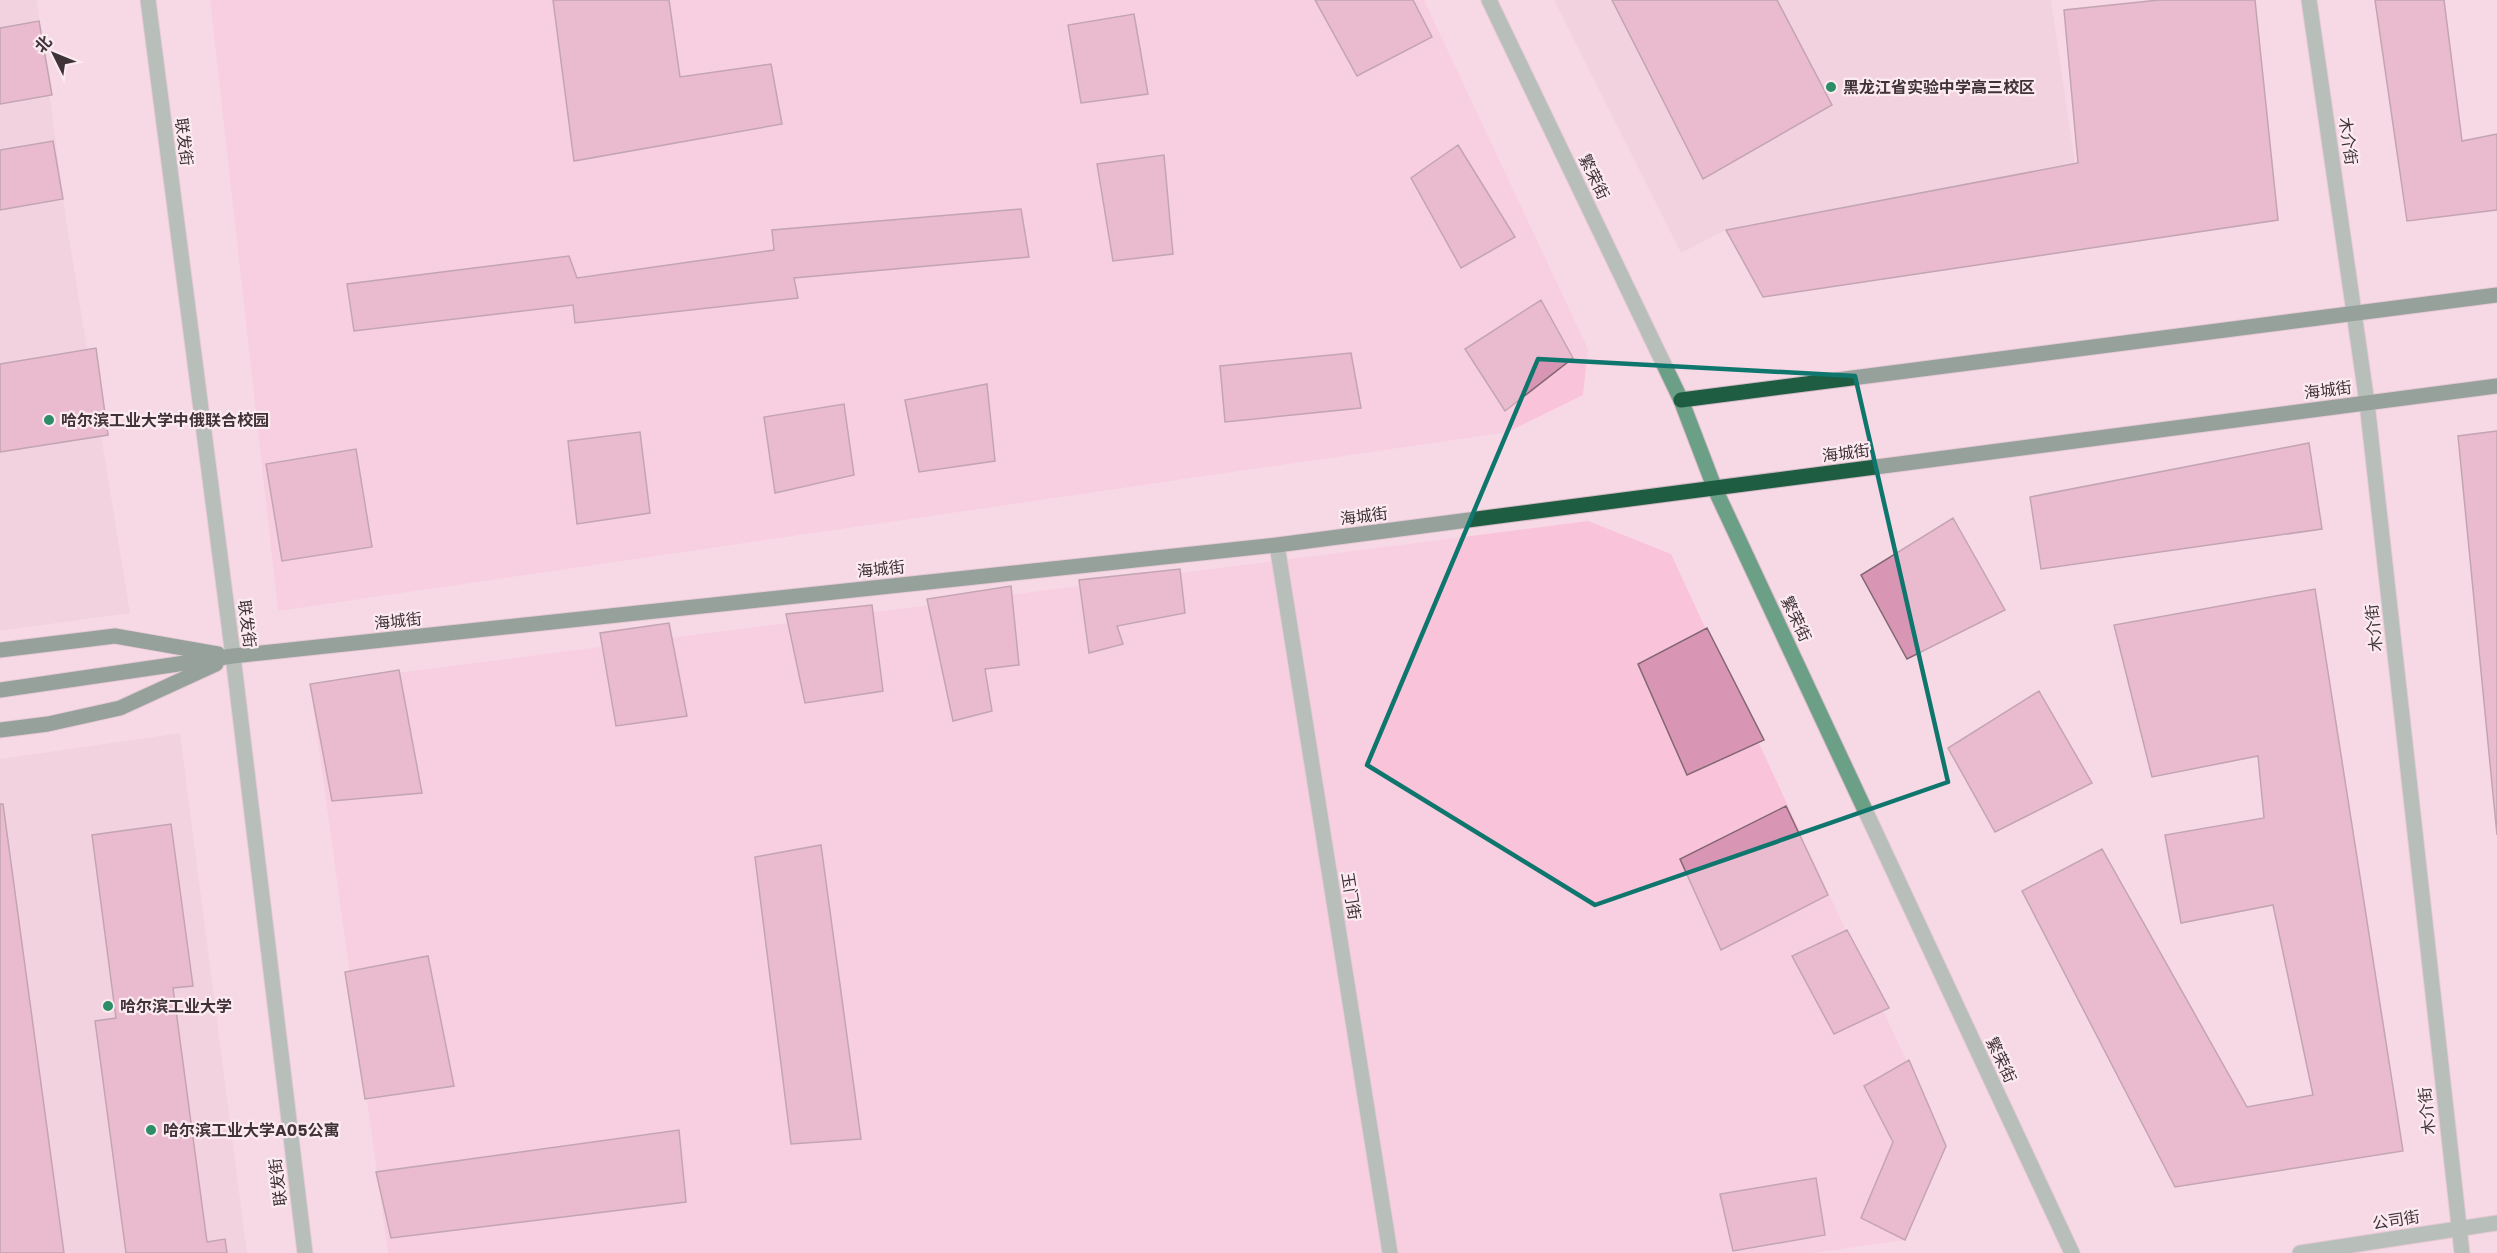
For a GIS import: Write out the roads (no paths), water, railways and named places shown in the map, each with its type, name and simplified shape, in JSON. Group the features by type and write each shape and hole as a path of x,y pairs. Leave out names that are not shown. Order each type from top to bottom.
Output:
{"main road":[{"path":"1681,400 2497,295"},
{"name":"海城街","path":"0,690 233,656 1277,545 2497,386"},
{"name":"海城街","path":"0,650 115,636 233,656"},
{"name":"海城街","path":"0,730 48,724 120,708 233,656"}],"street":[{"name":"联发街","path":"148,0 233,656 304,1253"},
{"name":"繁荣街","path":"1489,0 1681,400 1715,489 2072,1253"},
{"name":"木介街","path":"2309,0 2367,403 2462,1253"},
{"name":"玉门街","path":"1277,545 1390,1253"},
{"name":"公司街","path":"2300,1253 2497,1223"}],"place":[{"name":"黑龙江省实验中学高三校区","path":"1831,87"},
{"name":"哈尔滨工业大学中俄联合校园","path":"49,420"},
{"name":"哈尔滨工业大学","path":"108,1006"},
{"name":"哈尔滨工业大学A05公寓","path":"151,1130"}]}
